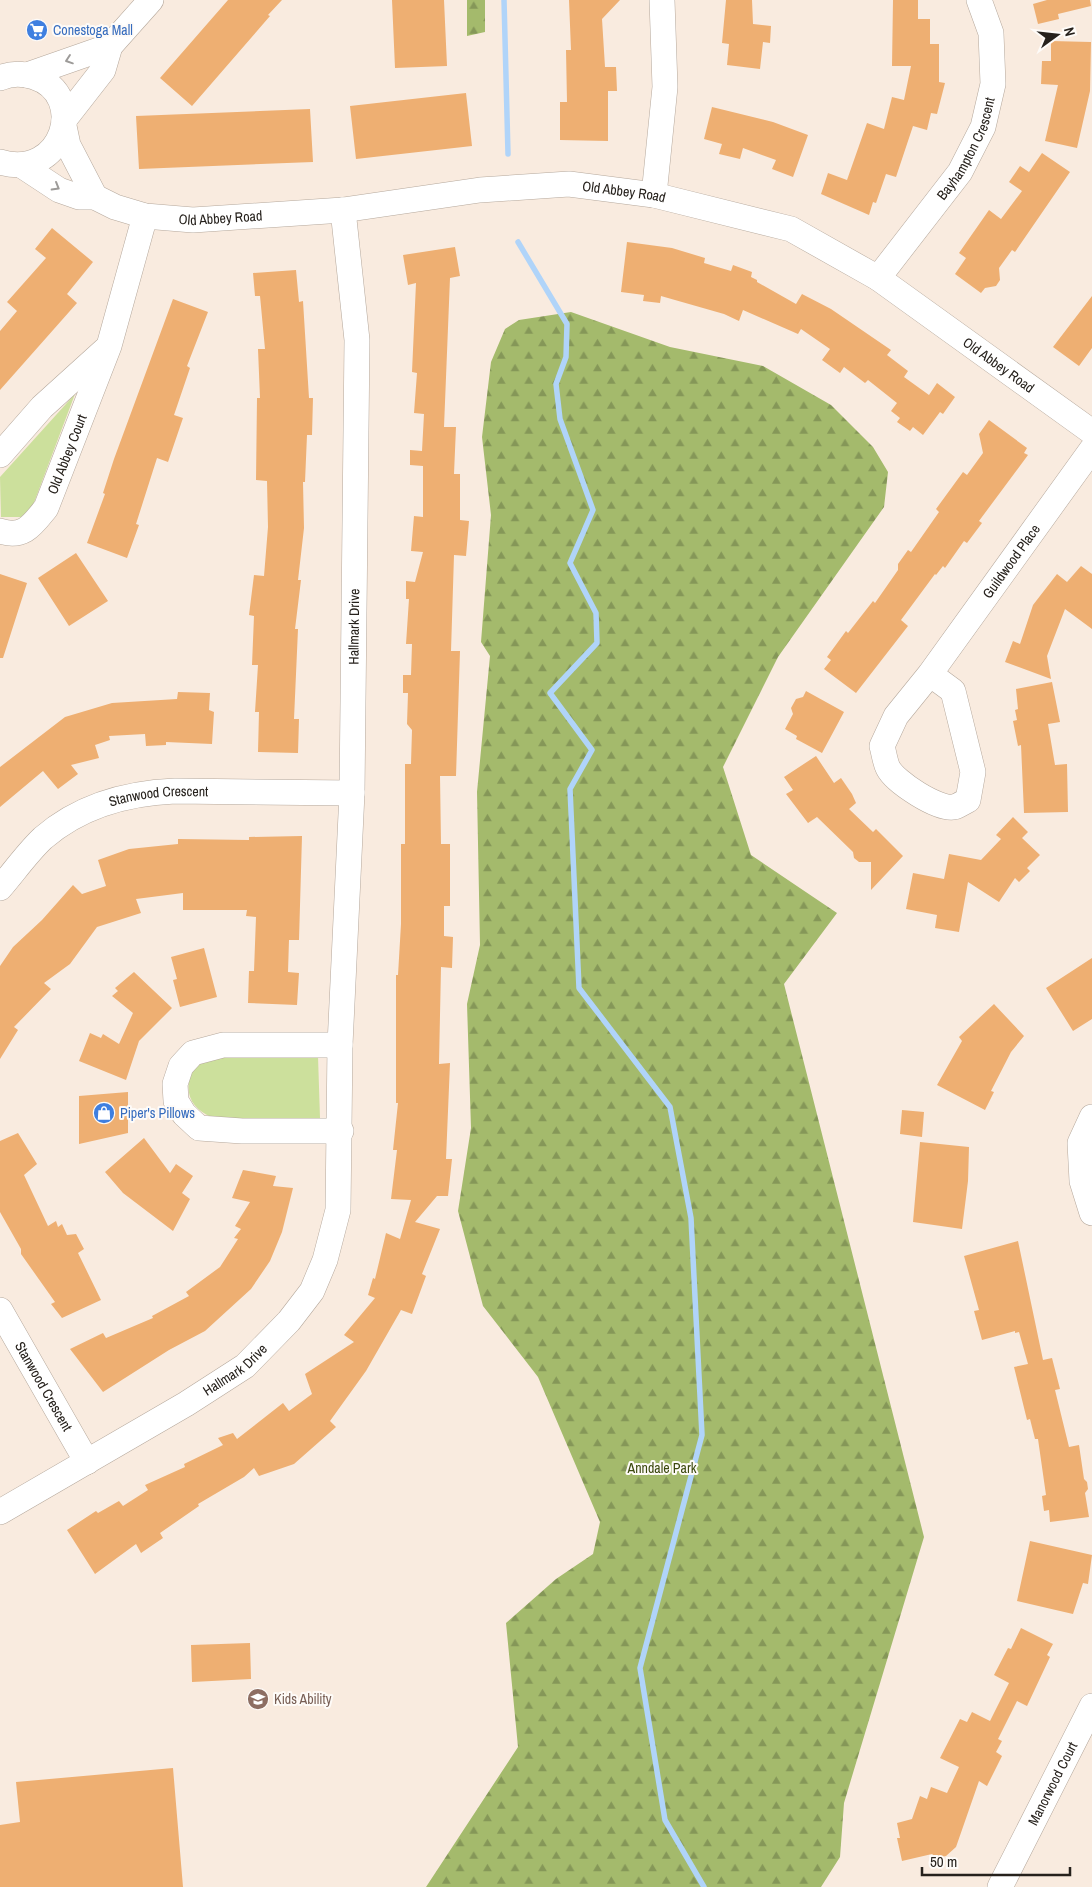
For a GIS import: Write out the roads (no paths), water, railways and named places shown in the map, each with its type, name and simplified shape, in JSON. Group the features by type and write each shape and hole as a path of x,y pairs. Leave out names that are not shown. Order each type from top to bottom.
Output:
{"street":[{"path":"8,166 41,160 50,153 61,136 64,123 103,70 110,46 151,0"},
{"path":"654,195 664,87 662,0"},
{"name":"Bayhampton Crescent","path":"878,278 960,172 983,127 992,84 991,33 980,0"},
{"path":"27,75 110,46"},
{"path":"0,78 17,74 27,75 39,79 50,86 60,101 68,145 95,197"},
{"name":"Old Abbey Road","path":"8,166 59,190 79,197 95,197 115,208 145,216 193,220 343,210 480,190 568,184 654,195 791,229 878,278 1092,432"},
{"name":"Hallmark Drive","path":"0,1512 186,1404 245,1366 289,1321 312,1292 326,1260 338,1210 341,1131 340,1045 352,793 357,340 343,210"},
{"name":"Old Abbey Court","path":"0,530 8,534 28,530 46,508 109,346 145,216"},
{"path":"0,455 42,407 109,346"},
{"name":"Guildwood Place","path":"930,674 953,691 973,772 968,800 953,807 938,805 902,782 889,770 882,746 896,716 930,674 1092,449"},
{"name":"Stanwood Crescent","path":"4,877 43,838 80,814 120,797 149,792 175,791 352,793"},
{"path":"340,1045 254,1044 208,1049 193,1053 181,1066 175,1084 176,1101 184,1114 199,1128 242,1131 341,1131"},
{"path":"1092,1117 1080,1143 1082,1181 1092,1213"},
{"name":"Stanwood Crescent","path":"0,1310 87,1462"},
{"name":"Manorwood Court","path":"1000,1887 1092,1706"}],"waterway":[{"path":"504,0 508,154"},
{"path":"518,242 567,324 566,357 556,384 560,419 593,510 570,563 596,613 597,643 550,693 592,750 570,789 579,988 670,1107 691,1218 702,1435 640,1668 665,1820 704,1887"}],"place":[{"name":"Conestoga Mall","path":"37,30"},
{"name":"Piper's Pillows","path":"104,1113"},
{"name":"Kids Ability","path":"258,1699"}],"park label":[{"name":"Anndale Park","path":"662,1468"}]}
